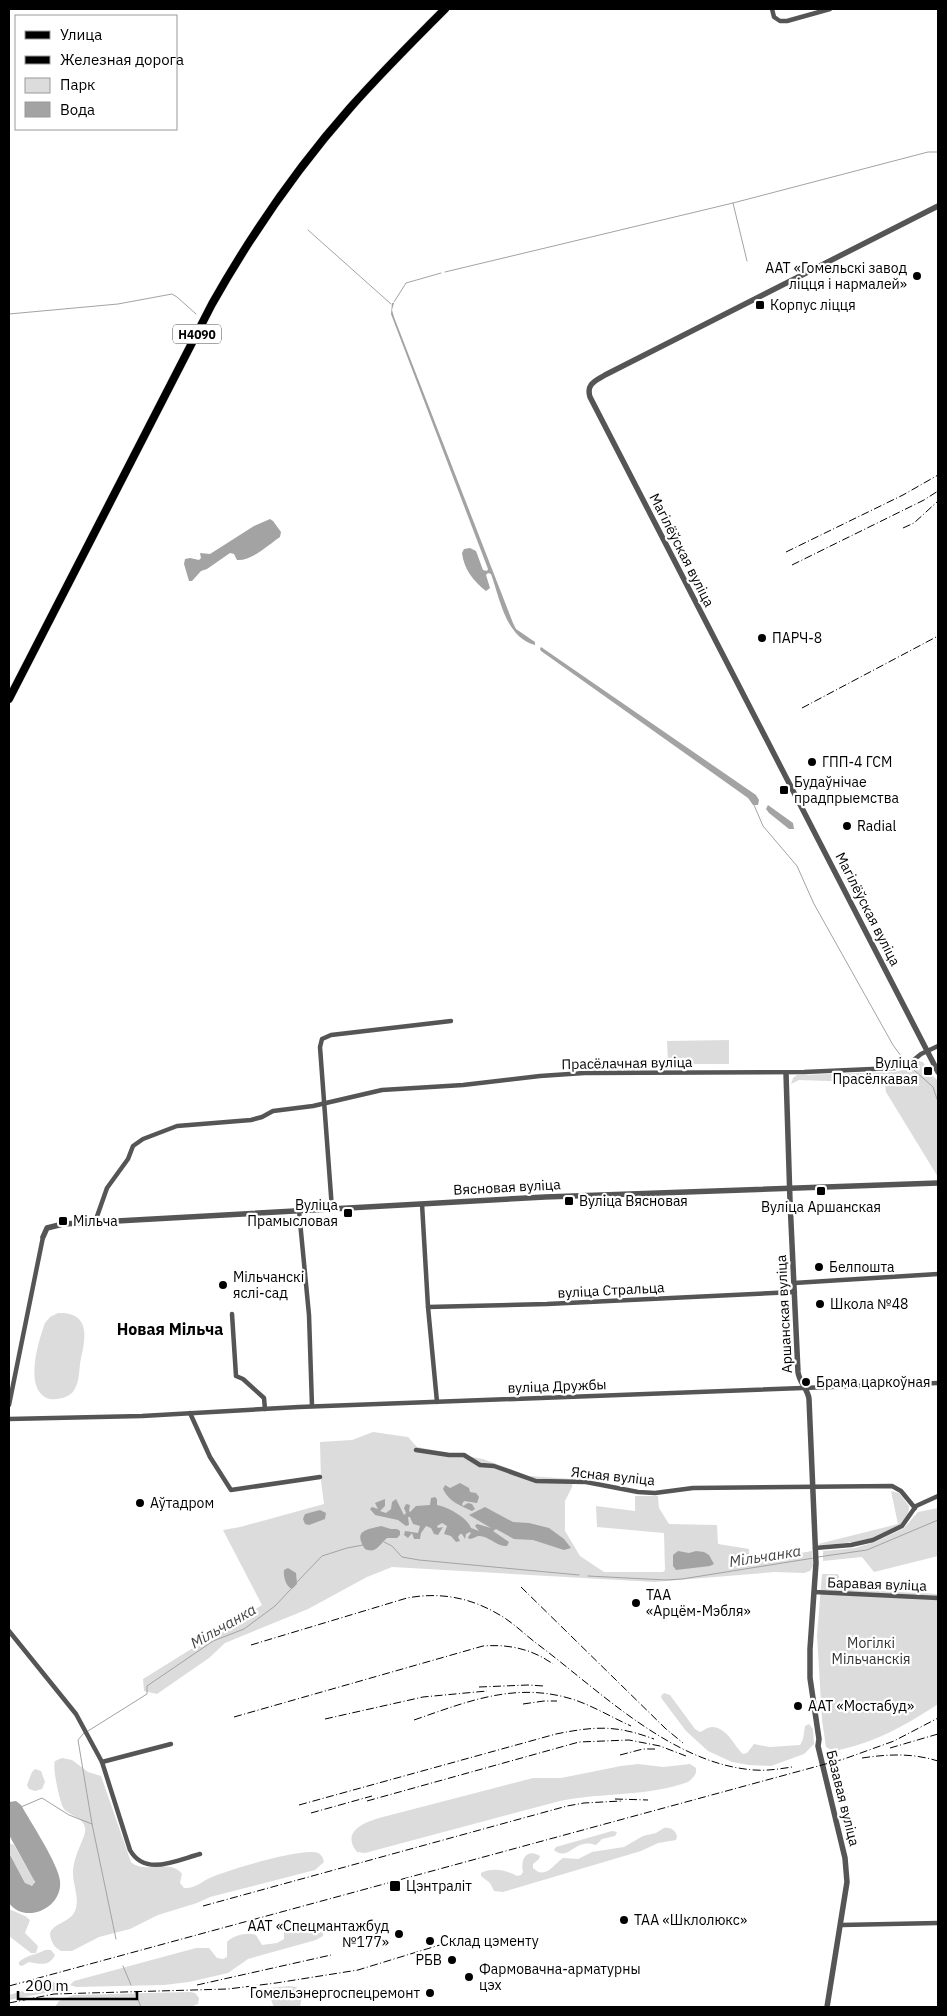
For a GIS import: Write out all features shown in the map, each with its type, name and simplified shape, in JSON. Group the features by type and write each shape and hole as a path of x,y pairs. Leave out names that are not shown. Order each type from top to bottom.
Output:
{"main road":[{"name":"Н4090","path":"9,699 212,304 236,261 275,203 349,109 445,9"}],"street":[{"path":"772,9 774,17 780,21 787,21 830,9"},
{"name":"Магілёўская вуліца","path":"938,206 605,375 593,382 588,390 639,494 938,1072"},
{"path":"332,1209 327,1162 320,1047 322,1039 332,1035 451,1021"},
{"name":"Прасёлачная вуліца","path":"95,1222 107,1188 128,1158 133,1146 143,1139 177,1126 251,1120 262,1117 273,1110 313,1106 382,1090 463,1086 569,1074 786,1073 895,1068 910,1063 938,1046"},
{"name":"Аршанская вуліца","path":"786,1073 798,1372 808,1392 809,1399 816,1563"},
{"name":"Вясновая вуліца","path":"43,1237 47,1228 63,1224 95,1222 545,1197 938,1183"},
{"path":"422,1204 428,1307 437,1402"},
{"path":"299,1211 309,1315 312,1406"},
{"path":"9,1405 43,1237"},
{"path":"794,1283 938,1274"},
{"name":"вуліца Стральца","path":"428,1307 547,1304 795,1292"},
{"path":"232,1314 236,1376 243,1379 264,1398 265,1408"},
{"name":"вуліца Дружбы","path":"9,1419 938,1383"},
{"path":"190,1413 210,1457 231,1490 320,1477"},
{"name":"Ясная вуліца","path":"416,1450 449,1455 464,1455 480,1465 494,1466 528,1479 546,1482 586,1482 638,1492 693,1488 892,1486 904,1494 915,1508"},
{"path":"816,1549 874,1540 902,1526 915,1508 922,1502 938,1496"},
{"name":"Базавая вуліца","path":"816,1563 810,1621 810,1678 819,1739 818,1746 845,1861 847,1882 827,2007"},
{"name":"Баравая вуліца","path":"814,1592 938,1598"},
{"path":"9,1631 76,1714 81,1723 102,1762 134,1858 146,1865 155,1866 200,1854"},
{"path":"102,1762 171,1744"},
{"path":"841,1925 938,1923"}],"green space":[{"path":"729,1040 729,1064 671,1064 668,1062 667,1041"},
{"path":"919,1061 923,1062 938,1081 938,1177 886,1092 885,1083 799,1080 791,1084 793,1078 797,1075 895,1072 909,1068"},
{"path":"58,1313 77,1317 82,1323 84,1346 74,1390 65,1397 50,1399 42,1395 37,1387 35,1377 36,1354 45,1323 50,1317"},
{"path":"373,1432 408,1437 417,1447 483,1459 529,1476 573,1479 572,1487 565,1501 565,1531 580,1556 604,1572 663,1572 665,1570 664,1533 597,1527 596,1506 635,1511 635,1496 658,1496 659,1508 669,1524 717,1525 718,1544 749,1549 749,1558 777,1557 812,1551 813,1566 810,1571 804,1573 775,1572 654,1582 392,1567 367,1577 308,1609 225,1643 209,1658 157,1694 144,1691 143,1679 262,1605 223,1530 324,1504 321,1481 320,1442 352,1440"},
{"path":"891,1491 899,1493 909,1506 906,1517 899,1526 874,1538 818,1544 898,1524"},
{"path":"938,1508 938,1556 874,1572 862,1557 823,1561 823,1551 855,1548 875,1542 904,1528 918,1512"},
{"name":"Могілкі Мільчанскія","path":"822,1574 838,1574 843,1589 938,1594 938,1704 888,1733 861,1744 833,1751 826,1747 822,1720 817,1635"},
{"path":"664,1693 670,1695 695,1729 700,1732 712,1727 722,1730 743,1754 747,1753 754,1744 770,1747 800,1745 805,1726 809,1724 813,1729 814,1744 804,1754 771,1766 732,1762 708,1751 686,1731 662,1699 661,1696"},
{"path":"62,1758 72,1760 88,1772 101,1776 131,1862 143,1867 171,1867 177,1869 182,1874 180,1883 184,1888 195,1886 233,1869 297,1853 318,1853 324,1862 315,1870 210,1897 158,1915 130,1929 99,1937 72,1951 61,1951 54,1945 50,1934 55,1927 68,1919 75,1911 77,1901 73,1868 85,1830 83,1822 64,1809 60,1800 54,1765 55,1761"},
{"path":"638,1764 663,1767 690,1764 696,1768 696,1773 688,1782 672,1787 560,1801 365,1853 357,1852 351,1839 356,1829 379,1818 533,1778 561,1778"},
{"path":"35,1769 41,1771 45,1782 42,1789 35,1791 29,1789 27,1785"},
{"path":"664,1828 674,1831 677,1836 676,1840 658,1843 641,1851 503,1892 494,1891 490,1883 481,1876 481,1873 485,1871 495,1870 509,1872 517,1876 521,1875 524,1859 531,1853 540,1856 533,1864 533,1868 537,1871 545,1872 563,1858 578,1859 592,1852 624,1847 643,1836 656,1833"},
{"path":"612,1831 617,1832 615,1836 602,1839 596,1845 580,1845 562,1854 554,1850 556,1847"},
{"path":"9,1843 14,1845 34,1880 34,1885 30,1886 25,1883 9,1853"},
{"path":"9,1909 30,1920 25,1933 38,1946 36,1953 31,1953 9,1936"},
{"path":"306,1921 319,1923 323,1930 323,1936 316,1940 248,1959 228,1973 189,1982 164,1985 76,1987 70,1985 74,1981 196,1948 209,1948 217,1958 223,1959 227,1957 227,1942 237,1936 245,1934 256,1935 262,1945 277,1943 284,1939 284,1932 291,1925"},
{"path":"45,1950 51,1950 55,1955 47,1963 29,1962 22,1966 19,1965 19,1962 25,1958"},
{"path":"54,1982 64,1983 65,1987 60,1990 9,2000 9,1995"},
{"path":"289,1986 301,1990 300,2007 274,2007 271,2000 257,1992 260,1989"},
{"path":"195,1993 199,1998 198,2004 190,2007 55,2007 59,2001 73,1995"}],"water":[{"path":"392,303 394,303 392,310 394,317 513,623 516,629 535,642 535,645 525,641 511,626 501,606 491,574 488,573 486,575 490,588 486,591 473,579 467,569 462,553 464,549 470,548 476,551 483,570 487,571 488,569 391,314"},
{"path":"270,519 281,532 280,537 260,552 243,560 237,560 234,554 230,553 201,571 192,581 189,581 184,564 185,559 199,560 201,558 200,553 210,554 254,526"},
{"path":"541,647 756,795 759,800 758,805 753,805 748,798 541,651"},
{"path":"768,805 793,823 794,829 789,829 769,813 766,809"},
{"path":"460,1483 479,1497 477,1503 464,1501 462,1504 463,1506 468,1503 472,1504 475,1509 472,1511 452,1501 443,1489 445,1485 450,1488"},
{"path":"435,1497 437,1505 457,1514 466,1520 471,1528 479,1531 475,1526 477,1524 491,1528 469,1515 485,1507 513,1522 529,1523 549,1528 564,1539 571,1548 564,1550 533,1540 514,1539 496,1529 493,1531 509,1542 507,1546 500,1545 482,1536 469,1539 470,1532 466,1534 465,1539 460,1534 458,1537 460,1541 456,1542 451,1536 444,1534 447,1526 442,1523 437,1526 438,1528 443,1527 438,1535 434,1534 431,1528 426,1526 421,1533 420,1539 414,1539 412,1533 408,1538 404,1535 405,1531 418,1533 420,1526 413,1524 410,1517 408,1517 409,1525 406,1526 398,1520 375,1515 370,1509 372,1507 378,1509 375,1503 385,1499 385,1506 380,1511 386,1513 391,1509 392,1502 396,1499 404,1515 406,1513 404,1508 406,1504 410,1505 410,1512 416,1506 430,1505 431,1498"},
{"path":"320,1510 326,1513 325,1519 309,1525 305,1524 303,1519 305,1514"},
{"path":"381,1526 397,1529 400,1531 400,1535 397,1538 387,1538 375,1550 365,1549 360,1538 361,1534 366,1530"},
{"path":"678,1551 689,1553 696,1551 704,1552 709,1555 714,1564 676,1570 673,1566 673,1555"},
{"path":"288,1568 296,1573 297,1584 292,1589 288,1586 285,1578 284,1570"},
{"path":"16,1801 21,1805 44,1843 55,1865 60,1881 56,1899 49,1906 33,1913 24,1913 9,1903 9,1853 25,1883 32,1886 35,1882 9,1835 9,1802"}],"waterway":[{"path":"445,272 733,203 928,152 938,152"},
{"path":"733,203 747,261"},
{"path":"308,230 391,304"},
{"path":"394,302 406,283 441,273"},
{"path":"9,314 118,304 172,294 196,314"},
{"path":"754,805 763,826 797,866 814,904 893,1045 904,1060"},
{"path":"914,1070 933,1087 938,1102"},
{"name":"Мільчанка","path":"818,1557 867,1550 938,1520"},
{"name":"Мільчанка","path":"384,1542 392,1546 402,1557 419,1560 579,1575"},
{"name":"Мільчанка","path":"297,1582 322,1556 363,1545"},
{"name":"Мільчанка","path":"588,1576 666,1580 682,1579 814,1558"},
{"name":"Мільчанка","path":"88,1731 147,1694 147,1686 213,1641 244,1629 275,1606 291,1589"},
{"name":"Мільчанка","path":"84,1733 78,1740 92,1824 116,1939"},
{"path":"21,1807 42,1798 69,1815 92,1824"},
{"name":"Мільчанка","path":"123,1966 131,1985"},
{"name":"Мільчанка","path":"135,1992 141,2007"}],"railway":[{"path":"786,552 903,495 938,475"},
{"path":"792,565 924,500 938,491"},
{"path":"903,528 914,523 938,501"},
{"path":"802,708 938,636"},
{"path":"521,1587 666,1729 683,1743"},
{"path":"251,1645 407,1598 419,1596 454,1597 476,1603 509,1621 614,1704 667,1741 695,1755 724,1765 754,1770 792,1767"},
{"path":"234,1717 483,1646 502,1646 528,1651 553,1664"},
{"path":"479,1687 544,1686"},
{"path":"325,1719 423,1697 487,1691"},
{"path":"414,1720 474,1700 513,1693 533,1692 575,1700 631,1726"},
{"path":"523,1704 557,1701"},
{"path":"9,1986 844,1759 894,1741 938,1718"},
{"path":"299,1805 570,1731 595,1728 617,1729 654,1739"},
{"path":"890,1748 938,1734"},
{"path":"367,1801 579,1742 629,1740 660,1746 686,1756"},
{"path":"620,1755 643,1749 655,1749"},
{"path":"862,1758 900,1755 938,1761"},
{"path":"311,1813 372,1796"},
{"path":"615,1799 648,1800"},
{"path":"203,1906 567,1806 621,1801"},
{"path":"9,2003 54,1994 228,1989 276,1983 358,1970 443,1944"},
{"path":"197,1985 331,1955"}],"place":[{"name":"ААТ «Гомельскі завод ліцця і нармалей»","path":"917,276"},
{"name":"Корпус ліцця","path":"760,305"},
{"name":"ПАРЧ-8","path":"762,638"},
{"name":"ГПП-4 ГСМ","path":"812,762"},
{"name":"Будаўнічае прадпрыемства","path":"784,790"},
{"name":"Radial","path":"847,826"},
{"name":"Вуліца Прасёлкавая","path":"928,1071"},
{"name":"Вуліца Аршанская","path":"821,1191"},
{"name":"Вуліца Вясновая","path":"569,1201"},
{"name":"Вуліца Прамысловая","path":"348,1213"},
{"name":"Мільча","path":"63,1221"},
{"name":"Белпошта","path":"819,1267"},
{"name":"Мільчанскі яслі-сад","path":"223,1285"},
{"name":"Школа №48","path":"820,1304"},
{"name":"Брама царкоўная","path":"806,1382"},
{"name":"Аўтадром","path":"140,1503"},
{"name":"ТАА «Арцём-Мэбля»","path":"636,1603"},
{"name":"ААТ «Мостабуд»","path":"798,1706"},
{"name":"Цэнтраліт","path":"395,1886"},
{"name":"ТАА «Шклолюкс»","path":"624,1920"},
{"name":"ААТ «Спецмантажбуд №177»","path":"399,1934"},
{"name":"Склад цэменту","path":"430,1941"},
{"name":"РБВ","path":"452,1960"},
{"name":"Фармовачна-арматурны цэх","path":"469,1977"},
{"name":"Гомельэнергоспецремонт","path":"430,1993"}],"district":[{"name":"Новая Мільча","path":"170,1329"}]}
